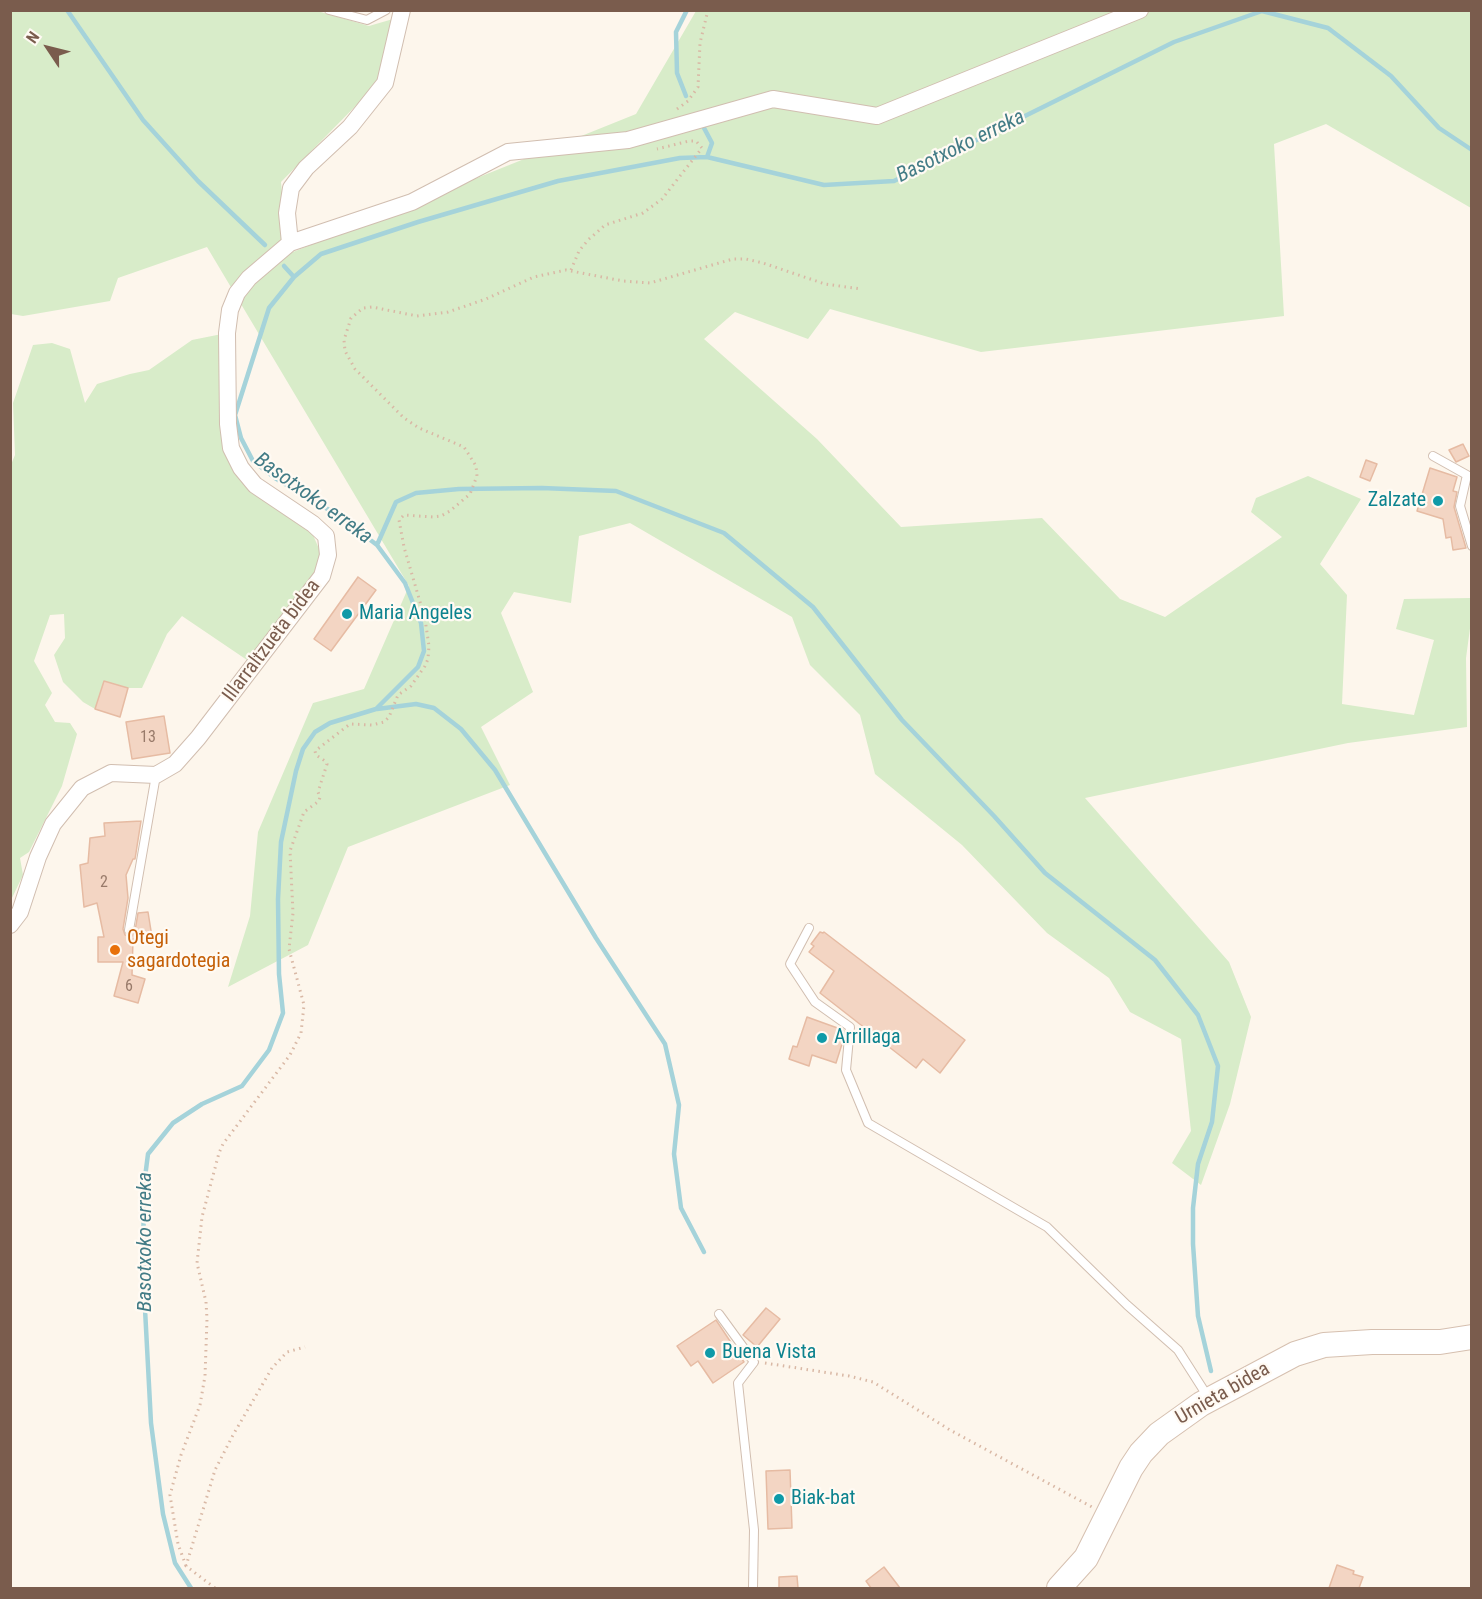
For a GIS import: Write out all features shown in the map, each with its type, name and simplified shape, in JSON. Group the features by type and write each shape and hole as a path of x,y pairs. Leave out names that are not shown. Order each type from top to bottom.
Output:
{"street":[{"path":"402,10 386,83 350,127 306,168 291,188 287,213 290,243 412,202 508,152 628,140 773,99 876,116 1140,10"},
{"name":"Illarraltzueta bidea","path":"156,775 175,764 198,738 322,576 328,555 326,536 314,524 255,485 241,468 231,448 228,424 227,333 230,310 237,293 249,278 290,243"},
{"path":"10,925 20,912 38,857 53,825 82,788 111,773 156,775"},
{"name":"Urnieta bidea","path":"1059,1588 1086,1558 1131,1468 1141,1453 1175,1420 1209,1398 1295,1354 1324,1345 1440,1342 1472,1337"}],"lane":[{"path":"329,10 367,20 386,10"},
{"path":"1433,456 1467,475 1460,506 1472,546"},
{"path":"129,930 156,775"},
{"path":"809,928 790,964 814,1002 850,1028 846,1070 868,1123 1047,1227 1126,1305 1178,1350 1209,1398"},
{"path":"719,1314 754,1362 738,1383 754,1530 753,1588"}],"path":[{"path":"674,111 684,106 698,87 700,43 708,10"},
{"path":"571,270 582,246 605,225 643,213 662,199 702,148 696,141"},
{"path":"215,1588 186,1566 178,1544 171,1495 181,1455 200,1405 205,1376 206,1302 197,1263 202,1217 223,1144 290,1055 301,1034 304,1005 289,948 293,913 290,851 304,812 319,801 320,797 318,792 327,764 316,755 315,751 350,724 372,725 384,722 389,717 398,695 411,686 428,659 429,646 425,619 402,539 399,520 404,515 433,517 450,511 470,494 477,476 476,466 464,447 419,428 404,418 355,369 345,351 344,340 351,318 363,308 372,307 417,316 430,316 486,299 534,277 553,272 571,270 623,281 650,283 722,262 746,259 825,284 861,289"},
{"path":"186,1566 215,1470 233,1435 272,1368 287,1352 305,1347"},
{"path":"754,1362 849,1376 873,1382 950,1430 1108,1515"}],"green space":[{"path":"314,10 369,26 393,19 380,81 281,182 288,254 636,114 696,11 1471,11 1471,208 1326,124 1274,144 1284,316 981,352 830,309 808,339 735,312 704,339 817,439 901,527 1042,518 1120,599 1165,617 1282,537 1251,512 1256,498 1308,476 1361,499 1320,564 1347,595 1342,704 1414,715 1434,640 1396,629 1404,599 1471,598 1471,621 1466,658 1467,727 1348,743 1085,798 1229,962 1251,1017 1230,1104 1201,1185 1172,1163 1191,1131 1181,1039 1130,1012 1109,978 1047,933 962,845 875,774 860,715 810,665 792,617 630,523 579,536 571,603 514,592 501,613 533,692 481,727 510,785 348,847 308,945 228,987 250,916 258,832 313,703 364,689 409,586 207,247 118,278 110,301 23,316 11,314 11,11"},
{"path":"227,333 231,448 313,535 320,551 319,566 314,577 247,660 182,616 167,634 142,688 128,688 104,681 95,709 83,702 63,682 54,655 65,638 64,614 50,615 34,661 52,693 45,705 55,722 70,723 77,734 62,786 29,852 20,858 23,875 11,900 10,467 15,455 13,403 33,345 52,343 70,349 85,403 97,384 149,370 192,340"}],"building":[{"path":"1463,444 1469,456 1456,462 1449,450"},
{"path":"1366,460 1377,464 1370,481 1360,477"},
{"name":"Zalzate","path":"1430,468 1457,477 1453,491 1457,492 1454,507 1466,548 1453,550 1451,537 1446,538 1443,519 1417,511"},
{"name":"Maria Angeles","path":"358,577 376,590 331,651 314,639"},
{"path":"104,681 128,688 120,717 95,709"},
{"path":"164,716 170,753 132,759 126,722"},
{"path":"141,821 135,859 126,875 128,898 123,929 125,935 132,936 138,913 148,912 152,937 133,939 132,975 145,979 138,1003 114,996 123,962 98,962 98,937 104,937 97,903 84,907 80,865 88,863 90,838 105,836 104,823"},
{"path":"820,932 824,932 965,1040 940,1073 923,1059 916,1068 820,993 834,971 809,952 814,946 811,944"},
{"name":"Arrillaga","path":"807,1017 843,1030 842,1044 836,1063 812,1055 809,1066 789,1059 793,1046 797,1047"},
{"path":"766,1308 780,1319 757,1347 743,1335"},
{"name":"Buena Vista","path":"716,1320 744,1362 713,1383 698,1361 691,1366 677,1346"},
{"name":"Biak-bat","path":"790,1470 792,1528 768,1529 766,1471"},
{"path":"1337,1565 1363,1577 1359,1588 1329,1588"},
{"path":"884,1567 900,1588 871,1588 866,1581"},
{"path":"797,1576 798,1588 779,1588 779,1577"}],"waterway":[{"path":"67,10 143,120 198,181 265,245"},
{"path":"686,96 677,73 676,32 687,10"},
{"name":"Basotxoko erreka","path":"191,1588 175,1563 163,1514 151,1423 145,1309 143,1193 148,1154 173,1123 202,1104 242,1086 269,1050 283,1013 279,974 278,899 281,842 303,749 315,732 330,723 376,709 418,667 424,651 421,623 405,583 377,545 336,514 275,478 253,461 241,438 235,415 269,308 294,277 321,254 418,222 558,181 680,158 707,157 824,185 894,181 1174,42 1262,11 1328,28 1391,76 1439,128 1472,150"},
{"path":"704,128 712,143 707,157"},
{"path":"284,266 294,277"},
{"path":"377,545 396,502 416,493 459,489 542,488 616,491 724,533 813,607 902,720 1045,873 1155,960 1198,1015 1218,1066 1212,1122 1198,1164 1193,1208 1198,1316 1211,1371"},
{"path":"377,709 416,704 434,708 461,729 495,770 596,938 665,1044 679,1105 674,1154 681,1208 704,1252"}],"place":[{"name":"Zalzate","path":"1438,501"},
{"name":"Maria Angeles","path":"347,614"},
{"name":"Otegi sagardotegia","path":"115,950"},
{"name":"Arrillaga","path":"822,1038"},
{"name":"Buena Vista","path":"710,1353"},
{"name":"Biak-bat","path":"779,1499"}]}
